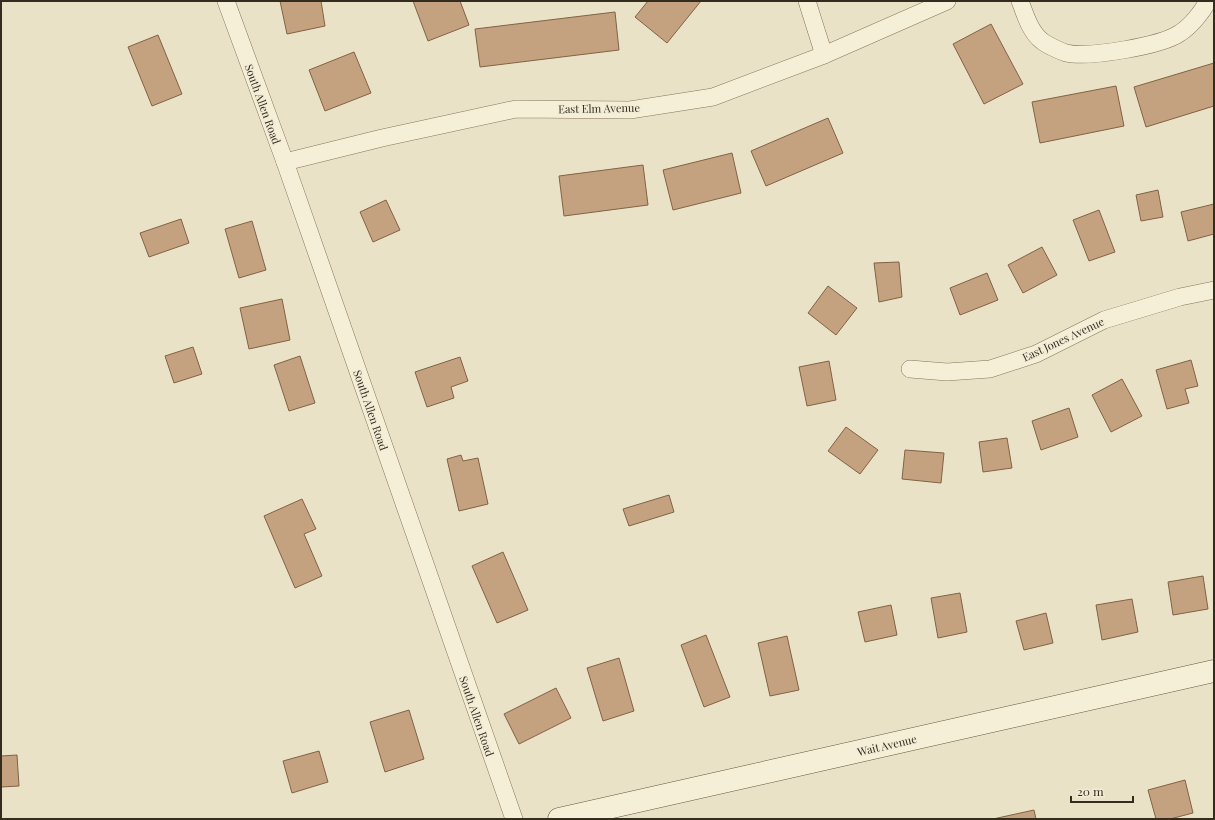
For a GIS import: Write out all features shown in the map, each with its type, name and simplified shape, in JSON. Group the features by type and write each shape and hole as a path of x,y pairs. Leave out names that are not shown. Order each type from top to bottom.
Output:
{"main road":[{"name":"Wait Avenue","path":"559,819 1214,671"}],"street":[{"name":"South Allen Road","path":"226,1 285,162 514,819"},
{"path":"807,1 824,55"},
{"name":"East Elm Avenue","path":"285,162 382,138 516,109 630,110 713,97 824,55 947,1"},
{"path":"1020,1 1027,20 1041,41 1066,53 1097,54 1128,49 1180,34 1203,11 1208,1"},
{"name":"East Jones Avenue","path":"910,369 947,372 990,369 1036,354 1104,320 1180,297 1214,290"}],"building":[{"path":"280,1 321,1 325,26 287,34"},
{"path":"413,1 460,1 469,25 428,41"},
{"path":"648,1 701,1 667,43 635,17"},
{"path":"615,12 619,50 480,67 475,29"},
{"path":"991,24 1023,84 984,104 953,44"},
{"path":"158,35 182,94 152,106 128,47"},
{"path":"354,52 371,93 325,111 309,70"},
{"path":"1214,63 1214,106 1146,127 1134,87"},
{"path":"1116,86 1124,126 1040,143 1032,102"},
{"path":"828,118 843,153 766,186 751,151"},
{"path":"732,153 741,193 673,210 663,170"},
{"path":"643,165 648,205 564,216 559,176"},
{"path":"1158,190 1163,217 1141,221 1136,195"},
{"path":"386,200 400,230 373,242 360,212"},
{"path":"1214,204 1214,234 1188,241 1181,212"},
{"path":"1099,210 1115,252 1089,261 1073,220"},
{"path":"181,219 189,243 149,257 140,233"},
{"path":"252,221 266,270 239,278 225,229"},
{"path":"1042,247 1057,275 1023,293 1008,265"},
{"path":"899,262 902,297 879,302 874,263"},
{"path":"987,273 998,300 960,315 950,288"},
{"path":"828,286 857,308 836,335 808,313"},
{"path":"282,299 290,340 249,349 240,308"},
{"path":"193,347 202,374 174,383 165,356"},
{"path":"300,356 315,403 289,411 274,365"},
{"path":"460,357 468,381 451,387 454,398 427,407 415,372"},
{"path":"1191,360 1198,386 1185,389 1189,403 1167,409 1156,370"},
{"path":"829,361 836,400 807,406 799,367"},
{"path":"1122,379 1142,416 1111,432 1092,395"},
{"path":"1069,408 1078,437 1041,450 1032,421"},
{"path":"846,427 878,450 860,474 828,451"},
{"path":"1007,438 1012,468 983,472 979,442"},
{"path":"905,450 944,453 941,483 902,479"},
{"path":"461,455 463,461 478,458 488,504 459,511 447,459"},
{"path":"669,495 674,512 629,526 623,509"},
{"path":"302,499 316,529 304,534 322,576 295,588 264,516"},
{"path":"503,552 528,610 497,623 472,566"},
{"path":"1203,576 1208,609 1173,615 1168,582"},
{"path":"960,593 967,632 938,638 931,598"},
{"path":"1132,599 1138,632 1102,640 1096,605"},
{"path":"891,605 897,635 865,642 858,612"},
{"path":"1046,613 1053,643 1024,650 1016,621"},
{"path":"706,635 730,697 704,707 681,645"},
{"path":"787,636 799,690 770,696 758,643"},
{"path":"619,658 634,711 603,721 587,668"},
{"path":"556,688 571,718 519,744 504,714"},
{"path":"409,710 424,759 385,772 370,722"},
{"path":"319,751 328,782 292,793 283,761"},
{"path":"17,755 19,786 1,787 1,756"},
{"path":"1185,780 1193,813 1170,819 1156,819 1148,790"},
{"path":"1034,810 1036,819 993,819"}]}
